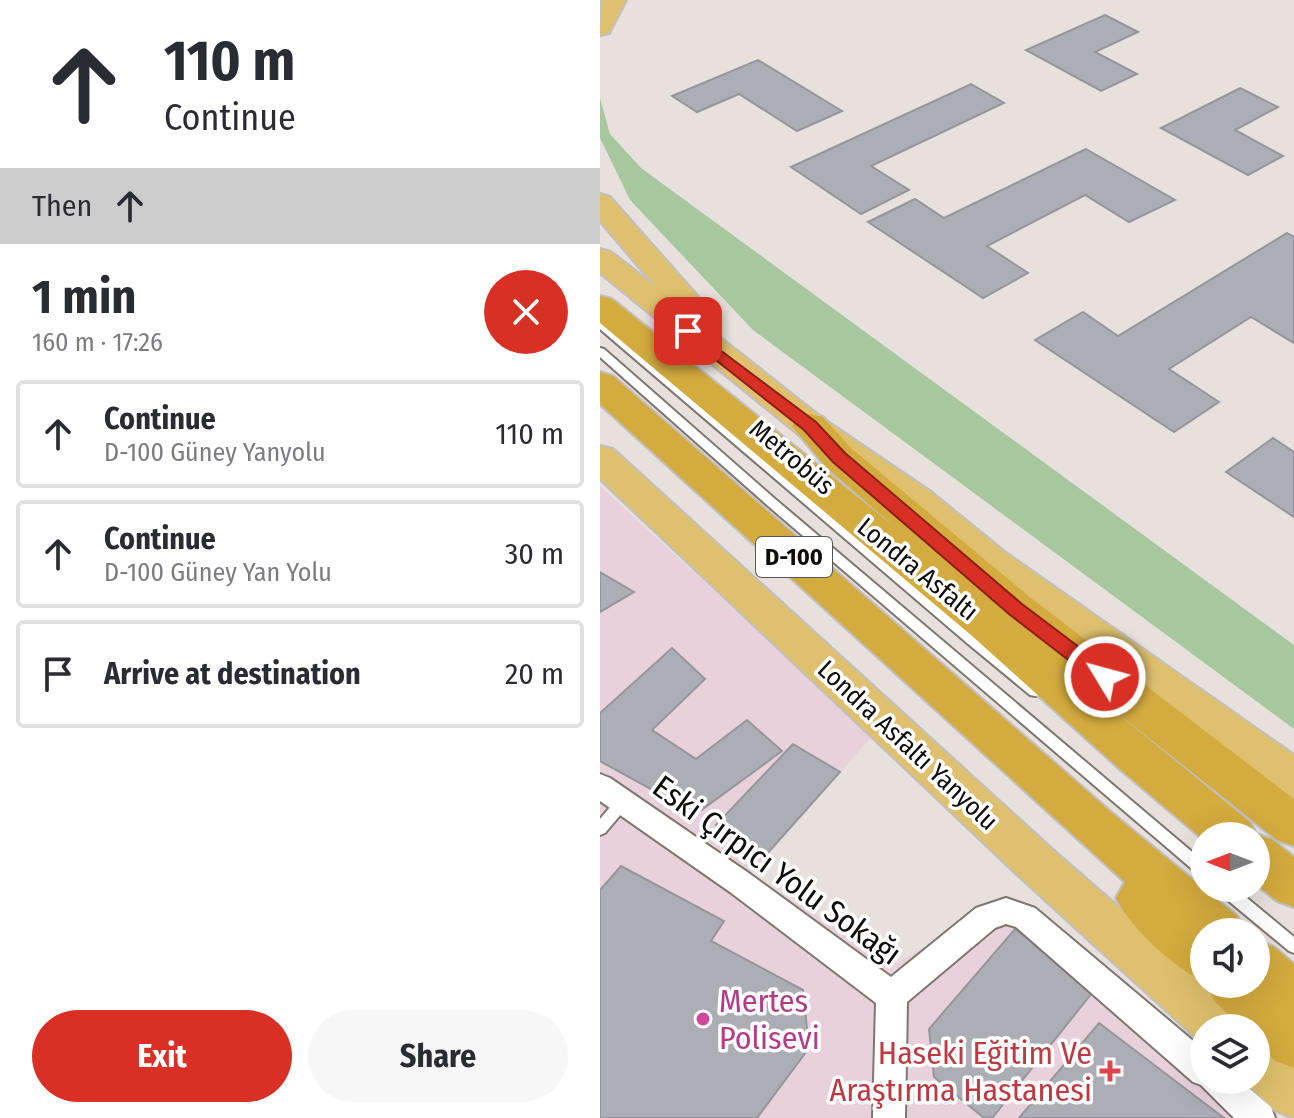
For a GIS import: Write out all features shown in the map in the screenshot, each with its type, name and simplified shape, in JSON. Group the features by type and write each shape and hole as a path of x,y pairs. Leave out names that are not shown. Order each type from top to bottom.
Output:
{"highway":[{"name":"Londra Asfaltı","path":"600,306 986,624 1216,822"},
{"name":"D-100","path":"600,384 1095,827 1202,918"},
{"path":"810,426 839,458 1016,609 1294,826"},
{"path":"988,729 1040,796 1111,871 1190,945"},
{"path":"1270,866 1294,886"},
{"path":"1270,975 1294,996"},
{"path":"1247,998 1294,1043"}],"main road":[{"path":"600,28 614,0"},
{"path":"600,203 667,282 732,351 738,368"},
{"path":"600,258 810,426 918,501 993,563 1294,779"},
{"name":"Londra Asfaltı Yanyolu","path":"600,458 1037,864 1205,1014"},
{"path":"1270,1072 1294,1093"}],"street":[{"name":"Eski Çırpıcı Yolu Sokağı","path":"611,794 740,883 892,996 889,1118"},
{"path":"892,996 986,917 1006,911 1025,917 1190,1059"},
{"path":"1231,1094 1259,1118"}],"lane":[{"name":"Metrobüs","path":"600,324 1042,697"},
{"path":"600,351 771,502 1190,859"},
{"path":"1090,735 1198,822"},
{"path":"600,829 611,794"},
{"path":"1270,880 1294,899"},
{"path":"1241,902 1294,946"}],"shaded area":[{"path":"600,486 872,736 751,875 896,964 1000,900 1190,1075 1190,1094 1211,1094 1237,1118 600,1118"}],"green space":[{"path":"600,98 610,134 641,168 1294,645 1294,729 753,330 630,200 600,138"}],"building":[{"path":"1105,15 1138,32 1095,52 1137,74 1101,91 1026,50"},
{"path":"758,60 842,111 797,131 739,94 697,112 672,96"},
{"path":"971,84 1004,103 871,166 909,190 861,214 791,167"},
{"path":"1240,88 1278,107 1235,130 1283,156 1248,175 1161,128"},
{"path":"1086,149 1175,200 1129,222 1085,195 987,246 1028,273 983,298 868,222 915,199 944,218"},
{"path":"1287,233 1294,237 1294,343 1251,317 1169,369 1219,402 1174,432 1035,340 1083,312 1118,336"},
{"path":"1273,438 1294,452 1294,517 1226,472"},
{"path":"600,572 634,592 600,612"},
{"path":"672,648 705,679 652,730 696,759 747,720 782,751 696,814 600,761 600,713"},
{"path":"793,744 840,772 765,856 716,825"},
{"name":"Mertes Polisevi","path":"621,866 724,921 711,941 803,990 809,1048 757,1118 600,1118 600,890"},
{"path":"1015,929 1096,988 993,1117 984,1118 934,1077 929,1029"},
{"name":"Haseki Eğitim Ve Araştırma Hastanesi","path":"1099,1023 1224,1118 1019,1118"}],"place":[{"name":"Mertes Polisevi","path":"703,1019"},
{"name":"Haseki Eğitim Ve Araştırma Hastanesi","path":"1110,1071"}],"route":[{"path":"688,331 810,426 839,458 916,525 1016,609 1105,677"}]}
